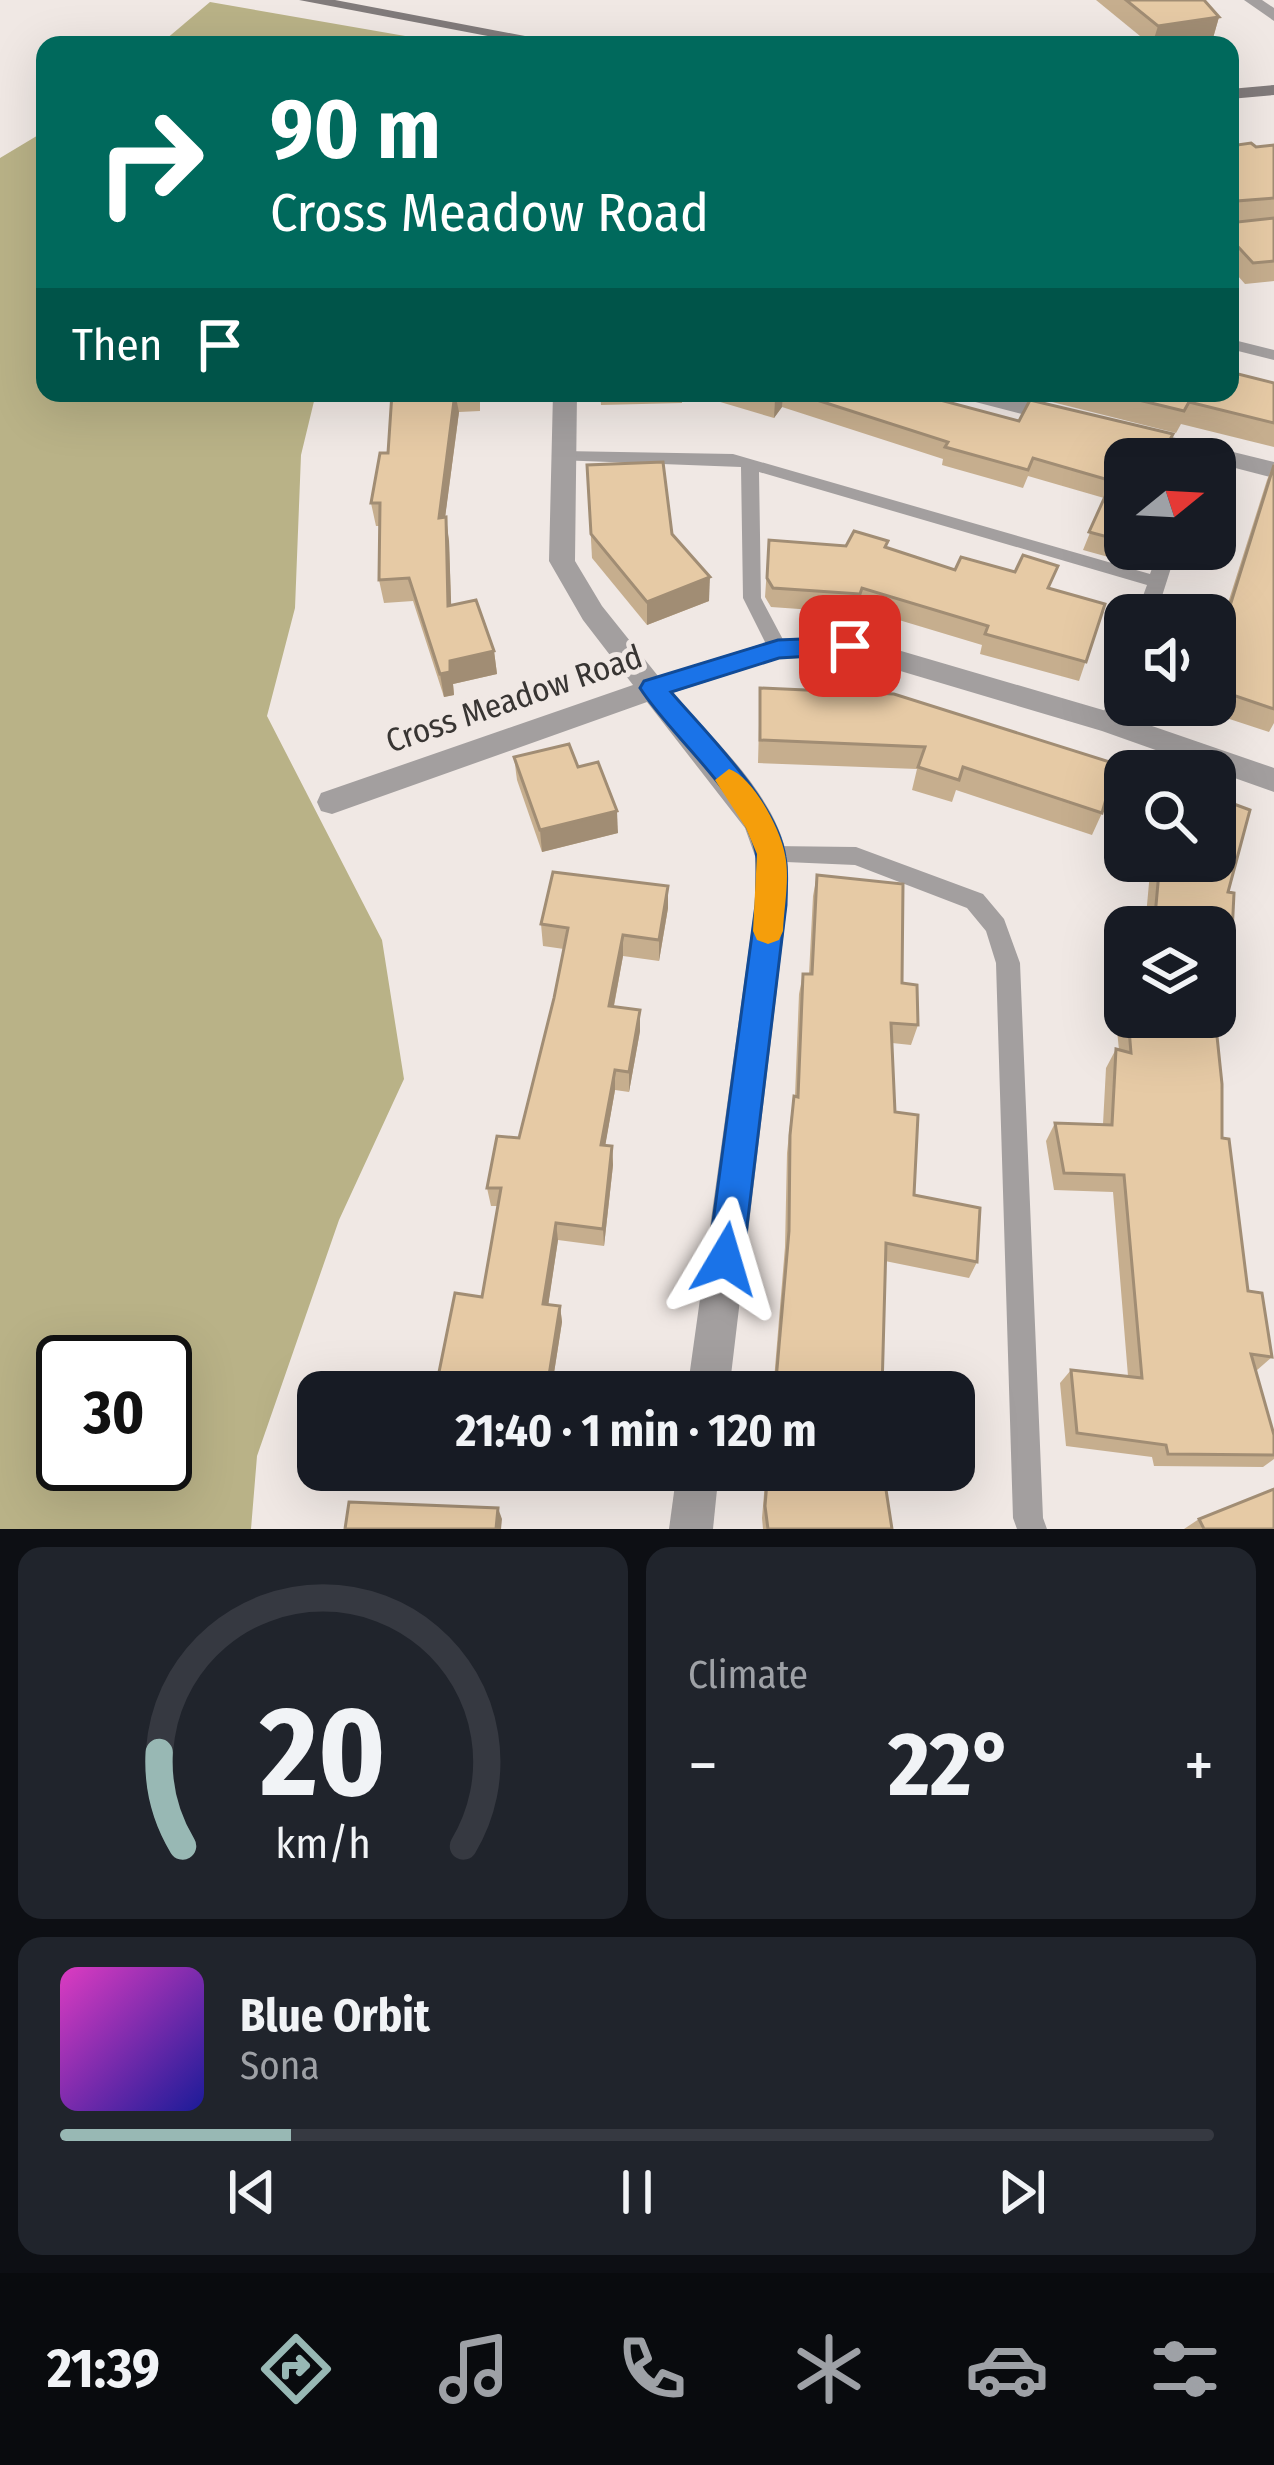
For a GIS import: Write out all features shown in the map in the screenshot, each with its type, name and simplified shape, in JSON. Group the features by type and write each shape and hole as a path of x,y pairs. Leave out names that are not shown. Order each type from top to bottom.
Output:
{"main road":[{"path":"307,0 513,36"},
{"path":"1239,93 1274,89"}],"street":[{"path":"1252,0 1274,16"},
{"path":"565,402 562,561 574,585 729,780 758,823 771,854 771,905 711,1371"},
{"path":"1017,402 1140,438"},
{"path":"1236,462 1274,470"},
{"name":"Cross Meadow Road","path":"332,802 653,688 778,649 850,646 1104,721"},
{"name":"Cross Meadow Road","path":"1119,726 1274,779"},
{"path":"691,1529 696,1491"}],"lane":[{"path":"1239,346 1274,355"},
{"path":"562,456 696,457 750,465 1157,582"},
{"path":"750,465 752,598 778,649"},
{"path":"1153,594 1161,570"},
{"path":"771,854 856,856 975,901 996,926 1008,963 1028,1518 1033,1529"}],"shaded area":[{"path":"210,2 405,36 170,36"},
{"path":"36,136 36,402 314,402 301,455 295,608 267,716 382,940 404,1079 339,1220 257,1456 251,1529 0,1529 0,158"}],"building":[{"path":"1126,0 1204,0 1219,17 1158,26"},
{"path":"1239,145 1274,145 1274,198 1239,201"},
{"path":"1274,218 1274,261 1253,263 1239,248 1239,222"},
{"path":"1239,374 1274,383 1274,423 1189,402 1239,402"},
{"path":"391,402 454,402 439,518 446,517 448,606 476,600 494,651 450,661 450,672 440,674 409,578 379,580 380,503 371,503 380,453 388,453"},
{"path":"823,402 948,402 1019,421 1029,402 1038,402 1173,434 1171,438 1104,438 1104,479 1033,458 1028,470 945,447 948,442"},
{"path":"1147,402 1189,402 1184,411"},
{"path":"663,462 672,534 710,577 647,602 591,534 587,465"},
{"path":"1274,465 1274,709 1236,696 1234,594"},
{"path":"1104,499 1104,536 1089,532"},
{"path":"854,531 888,541 885,547 955,570 961,557 1015,572 1023,555 1058,566 1048,588 1104,604 1086,662 985,634 988,626 862,588 860,594 773,588 767,578 769,540 846,546"},
{"path":"760,688 894,694 1104,760 1104,806 1102,813 963,767 959,780 918,767 925,747 760,740"},
{"path":"569,744 578,767 598,762 617,811 540,830 514,757"},
{"path":"1236,805 1250,810 1236,862"},
{"path":"553,872 668,886 659,940 623,935 609,1006 640,1010 629,1072 615,1070 601,1145 612,1146 603,1229 556,1223 543,1304 560,1306 550,1371 439,1371 455,1293 482,1297 501,1188 487,1188 497,1136 519,1138 554,998 568,928 541,924"},
{"path":"817,875 903,884 902,983 917,985 918,1025 891,1023 895,1112 918,1115 914,1195 980,1208 977,1262 886,1243 883,1371 777,1371 803,974 812,974"},
{"path":"1158,882 1231,882 1228,892 1234,893 1233,906 1156,906"},
{"path":"1130,1038 1217,1038 1222,1138 1229,1139 1248,1291 1262,1293 1272,1357 1251,1354 1274,1435 1274,1455 1168,1454 1166,1445 1077,1433 1071,1370 1142,1378 1124,1175 1064,1173 1055,1123 1112,1125 1116,1049 1131,1053"},
{"path":"1274,1489 1274,1529 1204,1529 1199,1519"},
{"path":"766,1491 886,1491 892,1529 768,1529"},
{"path":"349,1502 498,1508 496,1529 345,1529"}],"slow traffic":[{"path":"729,780 758,823 771,854 768,931"}],"route":[{"path":"725,1259 771,905 771,854 758,823 729,780 653,688 778,649 850,646"}]}
